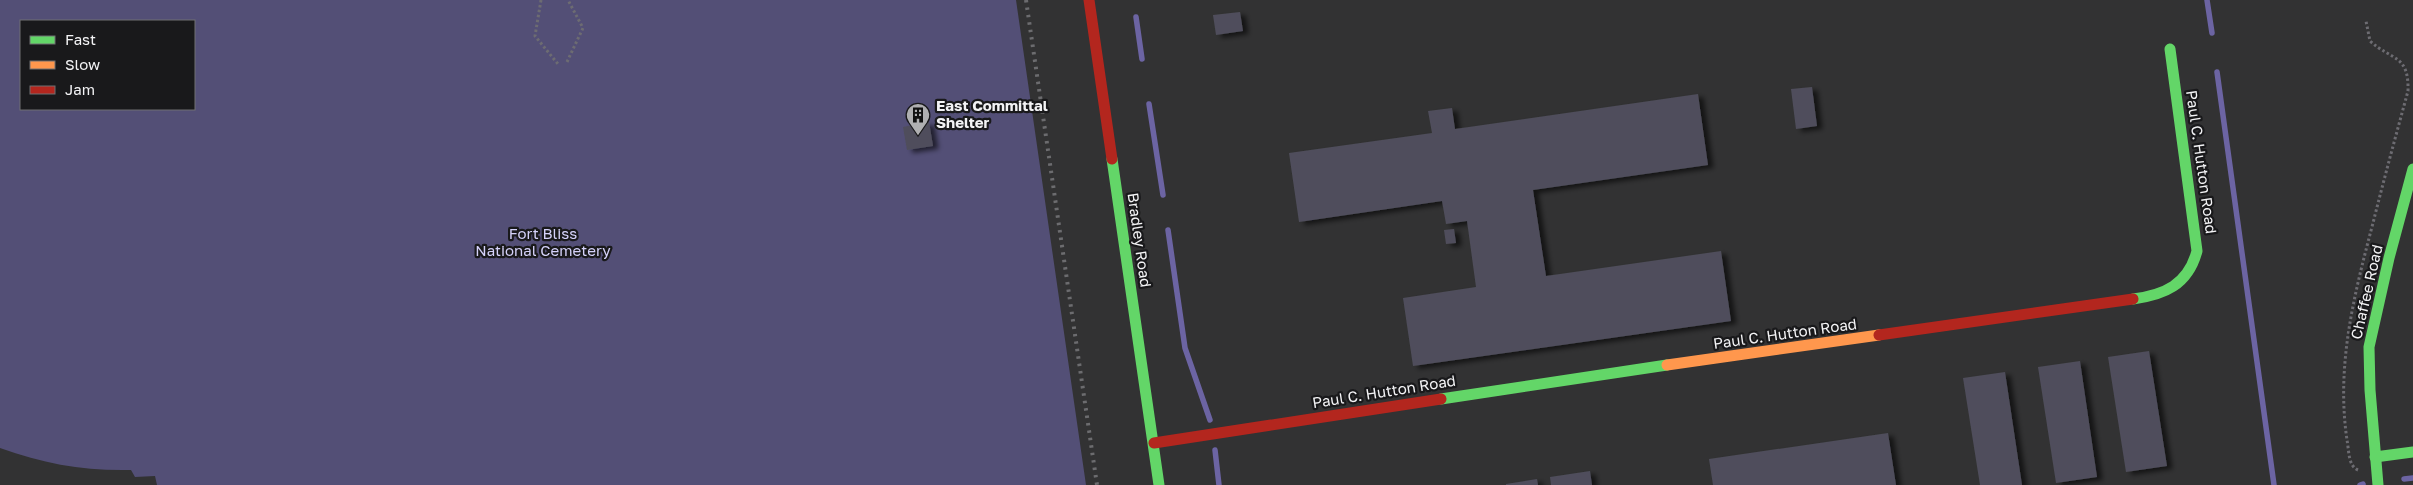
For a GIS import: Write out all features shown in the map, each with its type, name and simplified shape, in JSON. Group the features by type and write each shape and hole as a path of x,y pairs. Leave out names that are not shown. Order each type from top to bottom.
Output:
{"street":[{"name":"Bradley Road","path":"1089,0 1160,485"},
{"name":"Paul C. Hutton Road","path":"1154,443 1614,373 2156,296 2185,279 2194,264 2197,252 2170,50"},
{"name":"Chaffee Road","path":"2378,485 2375,463 2369,347 2389,258 2413,169"},
{"path":"2375,463 2413,452"}],"path":[{"path":"541,0 535,36 558,64"},
{"path":"567,62 583,32 582,25 568,0"},
{"path":"2366,21 2370,40 2401,61 2408,81 2408,91 2352,304 2345,348 2343,394 2351,464 2358,470 2375,463"}],"green space":[{"name":"Fort Bliss National Cemetery","path":"0,0 1016,0 1086,485 157,485 155,476 135,477 131,470 80,468 33,458 0,448"}],"building":[{"path":"1240,12 1243,31 1216,35 1213,15"},
{"path":"1812,87 1817,126 1796,129 1791,89"},
{"path":"1698,94 1708,165 1533,190 1546,276 1721,251 1731,321 1413,366 1403,298 1476,287 1467,221 1446,224 1442,201 1299,222 1289,153 1432,133 1428,111 1452,108 1455,129"},
{"name":"East Committal Shelter","path":"929,122 933,146 907,150 903,127"},
{"path":"1454,229 1456,243 1446,244 1444,230"},
{"path":"2149,351 2167,466 2126,472 2108,357"},
{"path":"2080,361 2097,477 2056,483 2038,367"},
{"path":"2005,372 2022,485 1980,485 1963,378"},
{"path":"1888,433 1896,485 1713,485 1709,459"},
{"path":"1590,471 1592,485 1551,485 1550,477"},
{"path":"1537,479 1538,485 1506,485 1506,484"}],"waterway":[{"path":"2207,0 2212,33"},
{"path":"1136,17 1142,59"},
{"path":"2217,72 2274,485"},
{"path":"1149,104 1163,195"},
{"path":"1168,230 1185,348 1210,420"},
{"path":"1215,450 1219,485"},
{"path":"2404,479 2413,478"}],"railway":[{"path":"1026,0 1097,485"}],"traffic: fast":[{"path":"2133,299 2155,295 2173,286 2188,272 2197,251 2170,49"},
{"path":"1112,159 1159,485"},
{"path":"2378,485 2370,390 2369,347 2389,258 2413,169"},
{"path":"1441,399 1667,365"},
{"path":"2375,457 2413,452"}],"traffic: slow":[{"path":"1667,365 1879,335"}],"traffic: jam":[{"path":"1089,0 1112,159"},
{"path":"1879,335 2133,299"},
{"path":"1154,443 1441,399"}],"place":[{"name":"East Committal Shelter","path":"918,136"}]}
